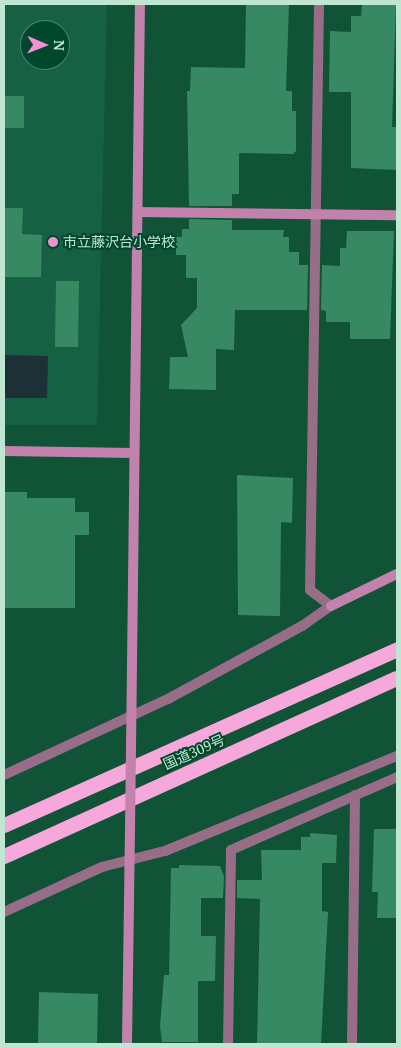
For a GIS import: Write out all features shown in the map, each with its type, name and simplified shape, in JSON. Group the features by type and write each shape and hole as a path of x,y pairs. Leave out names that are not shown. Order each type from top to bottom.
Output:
{"highway":[{"name":"国道309号","path":"4,825 397,649"},
{"name":"国道309号","path":"4,856 397,678"}],"street":[{"path":"127,1044 140,4"},
{"path":"318,4 310,590 331,606"},
{"path":"138,212 397,215"},
{"path":"4,451 134,452"},
{"path":"4,775 131,716 302,626 331,606 397,574"},
{"path":"4,912 102,867 173,848 397,756"},
{"path":"228,1044 231,850 397,777"},
{"path":"352,1044 355,795"}],"shaded area":[{"name":"市立藤沢台小学校","path":"4,4 107,4 97,425 4,425"}],"water":[{"path":"4,355 48,356 47,398 4,398"}],"building":[{"path":"246,4 289,4 286,91 292,91 292,111 296,111 296,151 293,154 239,153 239,194 232,194 232,206 189,206 187,91 190,91 191,67 245,68"},
{"path":"362,4 396,4 392,127 397,127 397,170 351,168 351,92 329,92 330,31 351,32 351,16 361,16"},
{"path":"4,96 24,96 24,128 4,128"},
{"path":"4,208 23,208 22,234 42,235 41,277 4,277"},
{"path":"189,219 232,220 232,230 284,230 283,237 289,237 289,252 299,252 299,265 308,265 307,310 235,310 234,350 216,349 216,390 169,389 170,357 188,357 181,325 197,308 197,278 186,278 186,255 176,255 176,237 182,237 182,229 189,229"},
{"path":"347,231 394,231 390,339 350,339 350,322 326,322 326,311 321,310 322,265 340,266 340,248 346,248"},
{"path":"56,281 79,281 78,347 55,347"},
{"path":"237,475 293,478 292,523 281,522 280,616 238,615"},
{"path":"4,492 27,492 27,498 75,498 75,512 89,512 89,535 75,535 75,608 5,608"},
{"path":"374,829 397,829 397,918 377,918 378,892 372,892"},
{"path":"310,833 337,835 336,863 322,863 322,911 328,912 321,1044 257,1044 260,899 237,898 237,880 262,880 261,850 301,850 301,837 310,837"},
{"path":"179,865 220,866 224,876 223,898 201,898 201,936 216,936 215,981 198,981 198,1042 162,1042 160,1027 164,975 169,975 171,868 179,868"},
{"path":"39,992 98,994 97,1044 38,1044"}],"place":[{"name":"市立藤沢台小学校","path":"53,242"}]}
